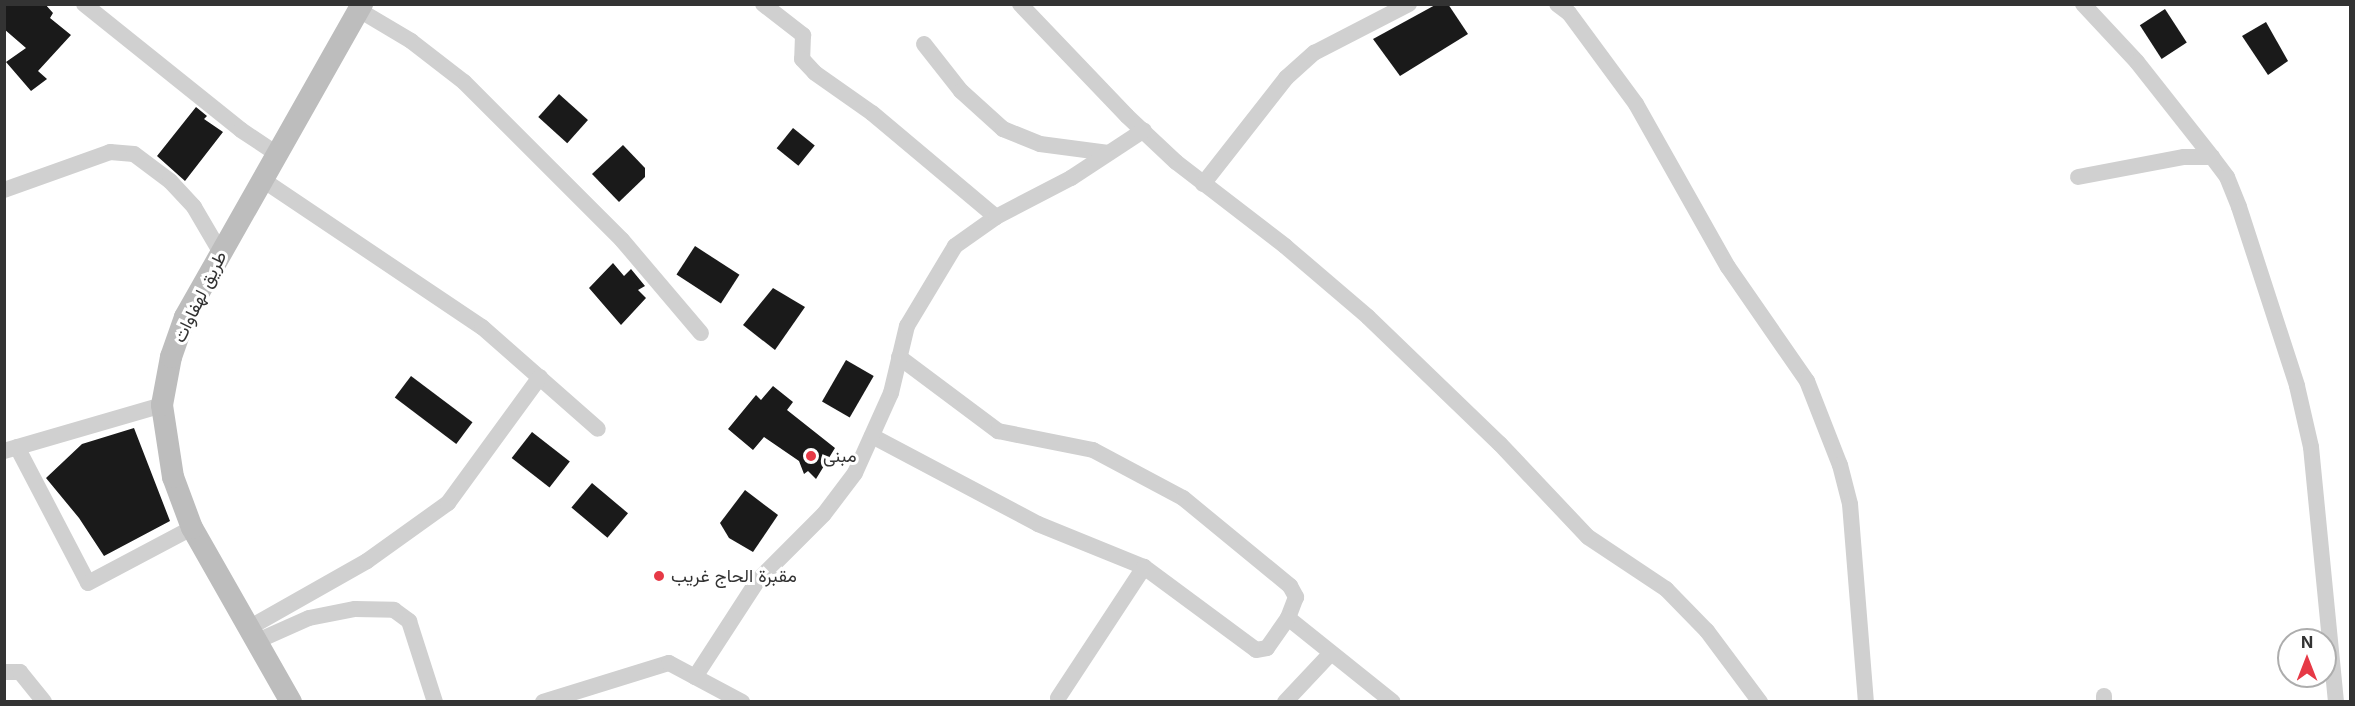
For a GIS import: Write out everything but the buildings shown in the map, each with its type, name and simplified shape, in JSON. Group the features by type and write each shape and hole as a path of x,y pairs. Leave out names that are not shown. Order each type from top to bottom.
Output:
{"street":[{"path":"84,4 241,130 277,154"},
{"path":"763,4 803,35 802,59 815,73 872,113 996,217"},
{"path":"1020,4 1144,130 1203,184 1286,246 1368,317 1524,469 1588,537 1666,589 1707,631 1760,702"},
{"path":"1203,184 1286,78 1314,53 1409,4"},
{"path":"2083,4 2138,62 2212,157 2227,177 2239,207 2297,386 2311,447 2336,702"},
{"path":"360,7 411,41 464,82 622,240 701,333"},
{"name":"طريق لهفاوات","path":"291,702 251,636 192,528 173,477 162,405 171,357 185,317 360,7"},
{"path":"1564,8 1636,104 1728,267 1807,381 1840,465 1850,504 1866,702"},
{"path":"924,44 961,91 1003,129 1040,144 1108,153"},
{"path":"696,677 758,580 842,494 891,393 907,326 934,275 955,246 996,217 1046,193 1144,130"},
{"path":"4,190 111,152 134,154 170,181 194,207 221,253"},
{"path":"2078,177 2184,158 2212,157"},
{"path":"263,180 434,293 540,377 598,429"},
{"path":"872,436 1038,524 1144,567 1256,650 1267,648 1288,618 1296,597 1290,586 1183,498 1093,450 998,430 899,357"},
{"path":"251,636 367,561 448,503 540,377"},
{"path":"162,405 11,449 88,583 192,528"},
{"path":"1058,698 1144,567"},
{"path":"251,636 309,618 355,609 394,610 409,621 435,702"},
{"path":"1288,618 1393,702"},
{"path":"1285,702 1331,653"},
{"path":"543,702 658,664 678,666 742,702"},
{"path":"4,672 20,672 44,702"}],"place":[{"name":"مبنى","path":"811,456"},
{"name":"مقبرة الحاج غريب","path":"659,576"}]}
